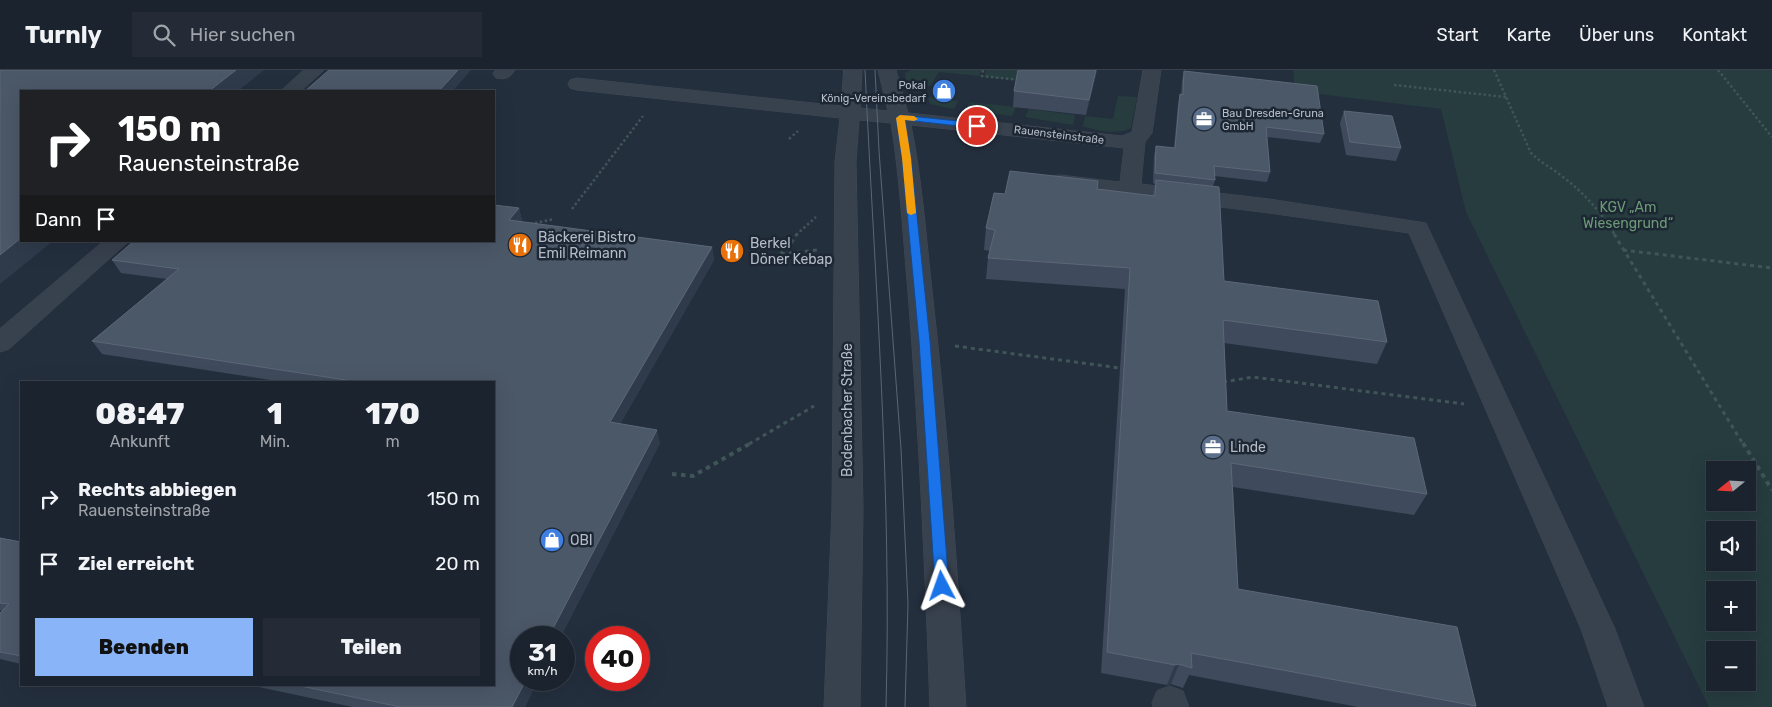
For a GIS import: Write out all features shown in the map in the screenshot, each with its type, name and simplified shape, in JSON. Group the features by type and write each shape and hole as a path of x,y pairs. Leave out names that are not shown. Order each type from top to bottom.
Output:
{"street":[{"path":"291,90 315,70"},
{"name":"Bodenbacher Straße","path":"842,707 849,390 844,151 853,90 853,70"},
{"path":"887,70 900,118 907,158 925,341 940,547 948,707"},
{"path":"1130,189 1135,140 1142,132 1152,70"},
{"path":"577,84 849,114"},
{"name":"Rauensteinstraße","path":"849,114 1108,141 1123,142 1135,140"},
{"path":"1034,178 1269,206 1418,228 1598,629 1626,707"},
{"path":"0,343 117,242"}],"path":[{"path":"983,70 982,76 1026,80"},
{"path":"1494,70 1530,153 1562,176 1599,210 1772,490"},
{"path":"1718,70 1772,137"},
{"path":"1394,85 1506,97"},
{"path":"572,209 647,111"},
{"path":"808,251 780,254 788,248 797,234 820,213"},
{"path":"526,225 554,219"},
{"path":"1623,250 1772,268"},
{"path":"925,341 1120,368"},
{"path":"1218,383 1253,377 1499,409"},
{"path":"672,474 694,476 822,402"}],"green space":[{"path":"911,70 982,70 979,76 939,72 930,86 906,83 905,73"},
{"path":"986,70 1047,70 1043,83 984,77"},
{"name":"KGV „Am Wiesengrund“","path":"1293,70 1772,70 1772,707 1709,707 1466,212 1441,109 1295,91"},
{"path":"1118,96 1137,97 1131,128 1120,131 1107,131 1083,126 1085,116 1113,119"},
{"path":"928,97 958,101 954,109 930,104"},
{"path":"970,102 1016,107 1012,116 966,110"},
{"path":"1029,109 1075,115 1073,125 1025,117"}],"building":[{"path":"0,70 236,70 210,90 20,90 20,239 0,255"},
{"path":"329,70 458,70 440,90 306,90"},
{"path":"1018,70 1096,70 1089,100 1014,91"},
{"path":"1184,71 1317,86 1324,134 1266,127 1270,172 1214,166 1215,180 1155,173 1156,146 1175,148 1180,94 1183,95"},
{"path":"1344,111 1392,116 1401,148 1350,142"},
{"name":"Linde","path":"1010,171 1098,181 1097,189 1155,196 1156,180 1219,187 1224,281 1378,301 1387,342 1223,320 1227,411 1414,438 1427,494 1231,463 1238,589 1457,627 1476,706 1191,653 1192,668 1179,664 1175,665 1107,652 1130,268 988,258 995,230 986,228 994,193 1005,194"},
{"name":"OBI","path":"495,205 519,208 509,220 712,247 610,422 657,430 554,626 510,626 510,691 520,691 512,707 400,707 301,686 495,686 495,381 352,381 92,341 179,269 112,260 133,242 495,242"},
{"path":"0,538 20,542 20,656 0,652 0,613 9,604 0,603"}],"tram line":[{"path":"865,70 885,468 887,548 886,707"},
{"path":"875,70 879,151 901,449 908,604 905,707"}],"slow traffic":[{"path":"911,213 907,158 900,118 914,119"}],"place":[{"name":"Pokal König-Vereinsbedarf","path":"944,91"},
{"name":"Bau Dresden-Gruna GmbH","path":"1204,119"},
{"name":"Bäckerei Bistro Emil Reimann","path":"520,245"},
{"name":"Berkel Döner Kebap","path":"732,251"},
{"name":"Linde","path":"1213,447"},
{"name":"OBI","path":"552,540"}],"route":[{"path":"942,586 925,341 915,255 907,158 900,118 977,126"}]}
